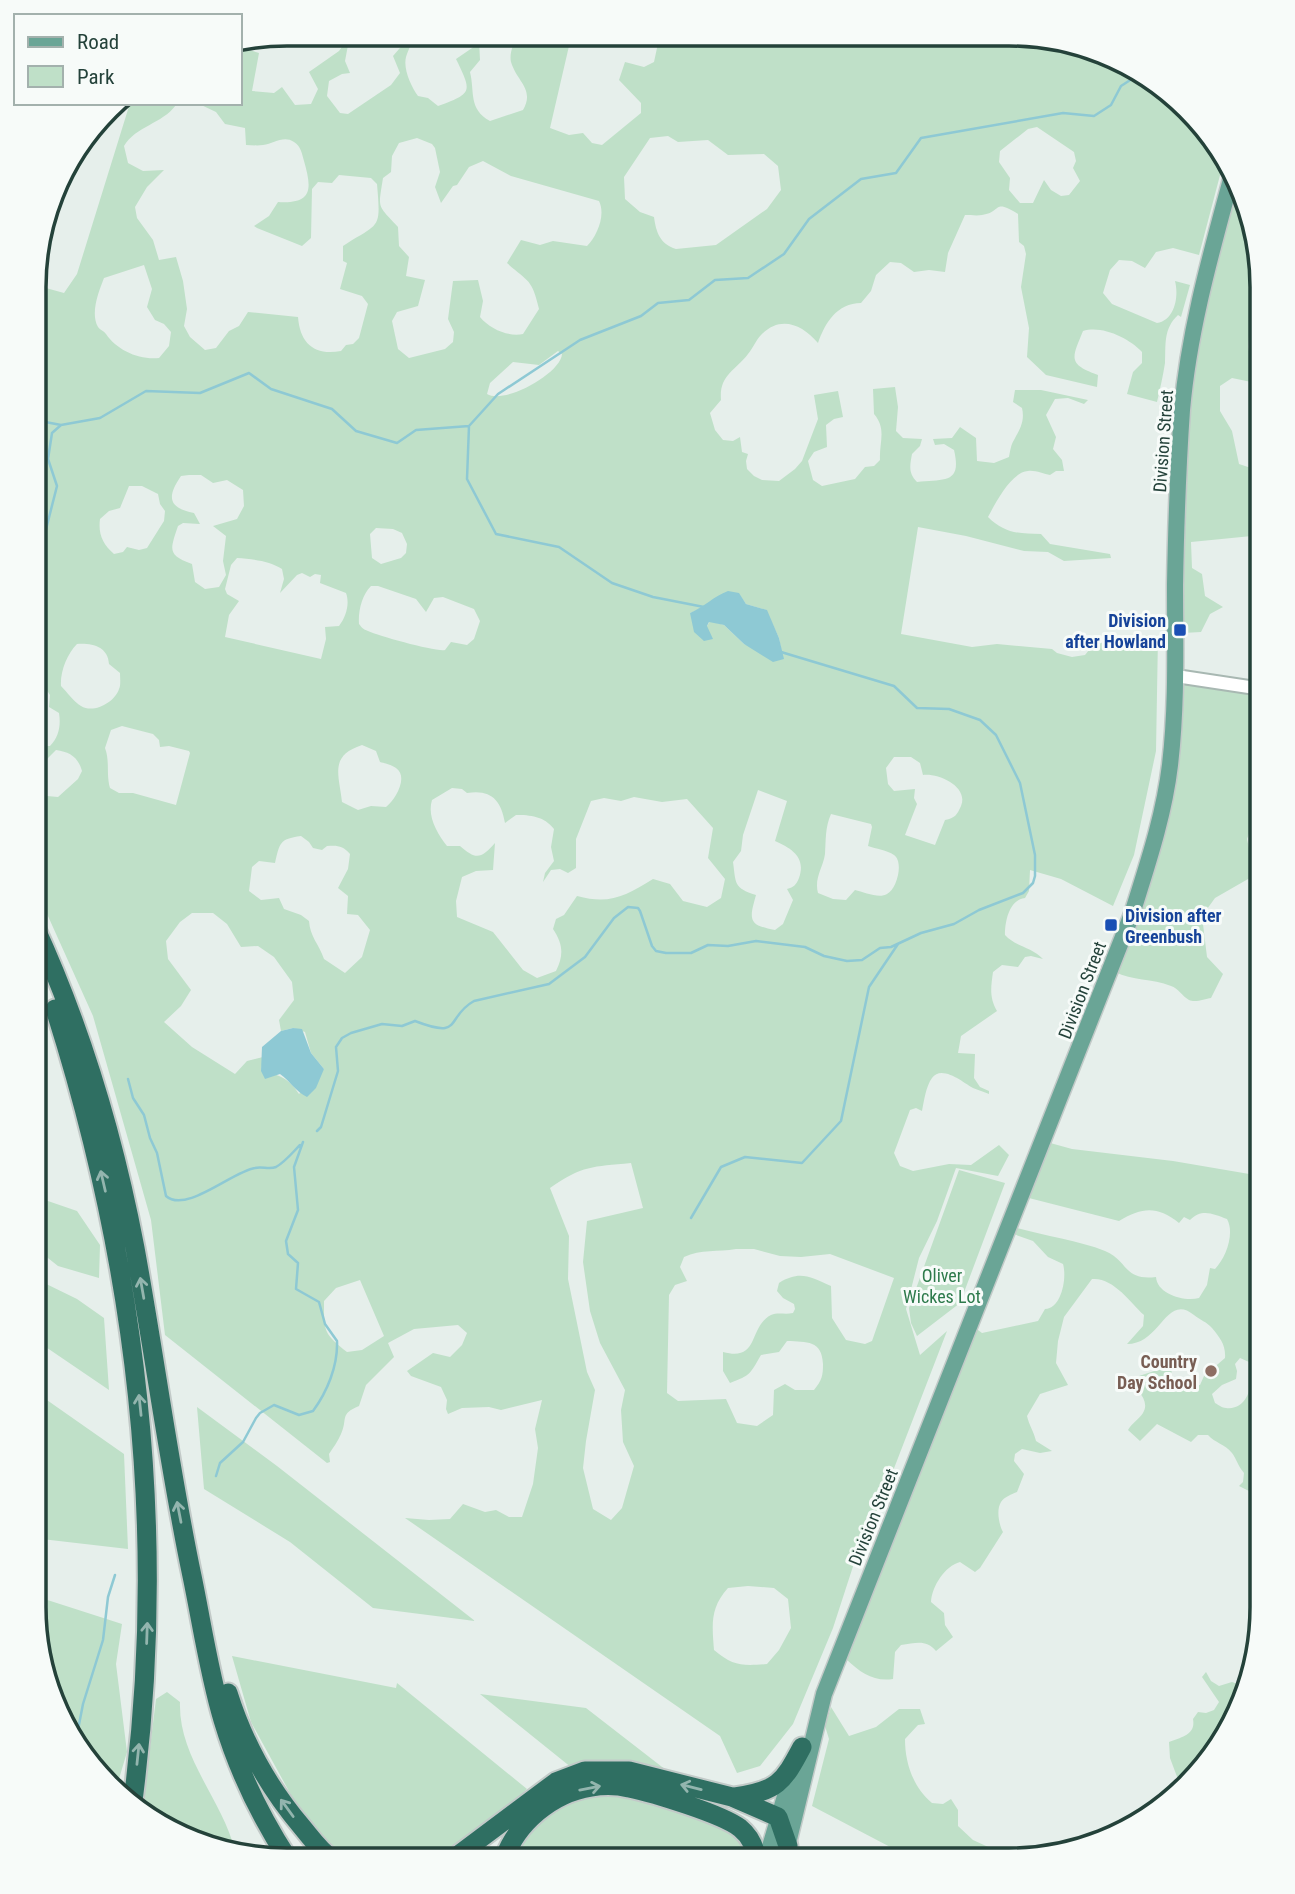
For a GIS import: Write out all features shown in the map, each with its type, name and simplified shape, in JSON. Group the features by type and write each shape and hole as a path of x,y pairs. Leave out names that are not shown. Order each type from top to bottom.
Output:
{"highway":[{"path":"46,956 78,1037 102,1110 120,1179 139,1270 176,1498 214,1686 228,1736 255,1800 282,1848"},
{"path":"46,984 75,1072 103,1181 124,1284 138,1388 145,1480 148,1585 143,1701 133,1794"},
{"path":"193,1579 229,1698 255,1760 297,1821 320,1848"},
{"path":"732,1797 763,1791 780,1783 787,1776 802,1747"},
{"path":"468,1848 556,1782 585,1771 629,1770 732,1797 778,1817 785,1848"},
{"path":"508,1848 539,1810 561,1796 590,1787 608,1786 627,1787 729,1821 752,1840 754,1848"}],"main road":[{"name":"Division Street","path":"769,1848 802,1747 822,1703 1132,915 1155,840 1170,767 1176,676 1175,585 1184,400 1195,319 1231,194"},
{"name":"Division Street","path":"787,1848 822,1703"}],"street":[{"path":"1176,676 1250,687"}],"green space":[{"path":"342,46 348,46 345,61 350,73 329,81 327,96 340,113 348,114 391,85 400,73 393,56 402,46 410,46 405,62 408,77 418,96 428,98 438,106 458,98 467,85 456,59 479,46 480,60 470,72 475,105 490,121 523,110 526,103 526,91 511,62 513,46 569,46 550,128 569,135 583,133 592,143 602,145 641,113 641,103 619,80 625,62 644,67 654,62 657,46 1040,48 1101,64 1155,95 1190,128 1221,173 1199,255 1173,248 1156,252 1145,268 1132,261 1119,260 1110,270 1103,293 1112,304 1157,323 1172,312 1176,293 1175,281 1190,285 1181,317 1178,315 1173,320 1168,332 1157,402 1127,394 1133,372 1142,363 1142,352 1130,342 1107,331 1083,331 1076,348 1077,363 1098,375 1097,387 1046,375 1027,357 1029,328 1021,287 1026,254 1024,246 1019,242 1018,214 1001,206 982,215 965,215 948,253 945,272 914,272 901,263 890,262 876,275 871,291 861,303 845,306 833,316 818,343 805,331 791,324 776,325 768,329 725,379 721,400 710,413 715,430 723,440 733,441 740,437 742,452 748,454 747,469 754,476 762,480 779,481 802,461 818,419 814,395 838,391 843,417 826,425 827,447 814,452 808,461 813,480 822,486 855,479 865,467 874,466 880,460 881,430 874,414 873,389 895,387 898,407 896,431 903,438 922,439 920,446 912,454 911,462 911,472 917,482 943,480 953,474 956,469 954,450 944,444 935,445 933,439 952,438 960,427 976,438 977,461 994,463 1009,457 1023,417 1022,408 1013,402 1015,390 1041,390 1088,400 1084,404 1068,398 1055,399 1046,415 1056,437 1053,449 1062,460 1064,471 1056,471 1050,475 1034,471 1022,473 1004,490 988,517 1012,532 1041,534 1050,544 1110,554 1111,558 1064,561 1048,552 1024,551 918,527 901,634 972,647 997,644 1052,649 1072,657 1085,655 1093,636 1132,639 1144,635 1158,636 1156,751 1134,855 1113,906 1061,879 1030,870 1029,891 1025,898 1012,907 1007,918 1005,935 1043,959 1025,957 1018,967 1002,965 993,972 991,987 997,1011 961,1036 958,1053 975,1054 974,1078 989,1094 947,1074 936,1074 928,1085 922,1111 916,1108 910,1110 894,1153 900,1166 913,1171 949,1164 971,1165 999,1145 1009,1155 998,1176 956,1168 937,1221 919,1258 906,1309 920,1355 947,1331 876,1515 858,1551 833,1628 793,1724 760,1766 737,1773 720,1736 405,1518 450,1519 463,1504 485,1512 496,1510 509,1517 522,1517 533,1484 538,1448 535,1429 542,1400 501,1410 489,1407 462,1408 448,1414 447,1400 441,1387 411,1376 407,1371 433,1353 450,1357 462,1345 467,1333 458,1325 414,1329 388,1343 394,1357 366,1385 359,1406 346,1414 341,1434 329,1454 330,1462 327,1463 165,1335 151,1220 93,1016 46,912 46,795 58,797 78,779 82,771 73,756 65,752 56,750 46,760 46,746 53,742 60,722 59,713 49,707 50,695 46,689 46,288 64,293 77,274 129,105 176,105 164,117 135,134 124,146 128,163 143,171 164,170 147,187 135,207 137,218 153,240 159,260 176,257 187,309 184,326 190,337 205,350 216,348 229,331 239,326 248,312 298,317 305,341 316,349 341,351 346,345 353,344 359,338 368,304 362,296 340,289 347,263 343,261 343,246 375,224 379,210 377,184 371,178 339,175 332,183 318,182 312,189 311,238 302,246 257,228 254,226 269,216 278,202 298,200 307,193 308,180 300,148 286,139 263,145 246,145 245,128 225,124 216,112 201,105 242,105 242,51 248,49 259,53 252,91 274,93 282,87 295,105 311,104 318,89 309,72","holes":["1037,127 1074,152 1076,161 1073,168 1080,181 1069,195 1061,196 1051,190 1044,180 1033,203 1020,203 1009,190 1010,178 999,162 1000,151 1028,129","668,136 678,142 708,140 728,155 764,154 778,166 781,190 767,209 716,245 676,249 671,247 660,237 654,217 640,212 625,199 624,177 650,138","417,138 435,148 440,172 435,187 441,203 469,167 483,161 511,176 599,201 601,219 587,246 553,241 540,245 521,240 507,263 531,286 539,309 523,334 500,331 480,317 483,301 478,280 453,281 448,319 454,332 453,342 445,349 409,358 398,349 392,321 397,312 418,306 425,280 406,276 409,257 399,246 398,227 381,206 383,178 391,172 392,156 399,143","144,265 152,289 147,307 155,320 164,324 171,332 169,346 159,358 129,353 116,345 99,328 95,315 96,302 104,278","558,351 562,354 552,370 531,385 506,395 487,394 490,383 513,362 539,365","189,475 201,475 213,483 227,480 243,490 244,506 237,519 213,526 226,536 223,561 226,575 219,587 205,589 195,582 192,564 174,554 172,546 178,526 183,523 200,524 194,513 175,505 172,501 173,490 181,476","129,486 142,486 158,494 165,511 164,521 147,548 139,550 127,547 123,552 114,554 102,539 100,519 109,511 120,508","376,528 393,529 402,533 407,544 406,553 401,558 381,564 372,558 370,534","237,558 266,562 282,569 284,579 280,593 297,575 302,573 310,577 315,574 321,575 320,583 346,593 348,602 339,626 325,627 326,639 321,659 225,637 229,615 239,601 227,594 225,589 231,565","371,586 378,586 416,599 426,612 434,598 443,597 474,609 480,621 474,639 467,645 451,642 445,650 420,646 364,629 359,624 359,614 365,594","739,594 746,604 766,610 779,638 783,659 744,644 724,625 710,621 707,626 690,613","77,644 99,647 106,654 109,664 120,673 117,694 98,708 81,706 61,686 63,669","122,726 153,734 159,740 160,747 169,746 189,751 176,805 133,793 119,793 110,788 105,748 111,730","362,745 376,751 380,762 400,772 401,782 393,799 386,807 371,806 358,810 342,802 338,775 340,760 352,749","894,757 911,757 920,763 923,775 937,776 957,787 961,793 961,806 957,814 945,820 935,845 905,835 917,804 914,798 915,789 894,791 888,784 886,768","452,788 494,798 501,808 505,823 516,815 532,816 546,821 554,829 551,847 554,861 545,873 543,882 551,870 560,869 568,873 576,868 576,839 591,801 604,798 621,801 634,797 662,802 687,799 713,828 708,858 725,879 721,898 707,907 683,901 670,884 653,879 617,897 599,900 577,896 564,915 556,919 553,929 561,950 556,971 537,978 523,970 493,932 457,917 456,901 462,877 476,871 493,870 495,843 478,856 470,854 460,846 447,846 437,830 431,812 432,800","758,790 787,801 775,841 796,855 801,871 796,884 787,889 793,900 783,924 775,930 760,926 753,920 752,910 756,895 739,887 733,862 741,851 743,835","831,814 871,824 868,846 891,853 897,858 898,875 894,887 887,894 871,895 855,890 846,900 833,899 818,893 817,883","301,836 313,848 322,850 327,846 337,846 350,854 348,869 338,888 348,896 347,914 358,915 370,930 362,957 345,973 324,959 311,932 309,921 284,909 279,898 261,900 249,891 252,867 259,861 275,863 280,846 288,839","192,913 213,913 227,924 241,947 258,946 274,957 292,982 294,1000 279,1020 281,1031 293,1028 305,1032 311,1053 324,1069 299,1094 283,1078 261,1071 263,1057 247,1061 235,1074 192,1047 164,1022 181,1006 191,990 168,959 166,941 180,922","631,1163 643,1208 587,1221 583,1262 590,1311 600,1343 625,1390 621,1410 623,1442 634,1466 622,1508 611,1520 593,1509 583,1468 595,1390 587,1372 568,1279 569,1236 550,1188 588,1168","754,1249 780,1256 830,1254 894,1278 872,1341 865,1344 846,1340 832,1318 831,1286 799,1276 779,1283 777,1291 794,1304 793,1313 774,1314 764,1320 743,1352 723,1352 723,1371 730,1383 742,1378 749,1373 761,1355 779,1352 787,1341 807,1342 816,1346 822,1356 822,1375 814,1390 795,1390 785,1384 774,1390 773,1415 757,1426 737,1423 726,1399 678,1401 667,1393 669,1295 675,1285 687,1281 680,1267 684,1257","360,1280 384,1336 362,1350 347,1352 326,1331 324,1301 336,1288","748,1586 774,1588 788,1599 791,1628 779,1650 767,1664 738,1664 714,1650 713,1624 718,1602 728,1588"]},
{"path":"1234,201 1245,239 1249,271 1250,382 1232,378 1220,386 1220,411 1232,431 1239,464 1250,468 1250,536 1191,542 1192,568 1202,574 1205,596 1223,607 1210,614 1201,632 1183,633 1185,479 1189,417 1199,339 1221,241"},
{"path":"1175,682 1250,689 1250,832 1247,839 1250,878 1215,898 1202,916 1207,957 1223,974 1211,998 1191,1001 1176,988 1164,983 1115,972 1146,895"},
{"path":"1043,1141 1072,1149 1173,1161 1249,1174 1249,1363 1240,1358 1235,1364 1236,1379 1222,1385 1212,1394 1215,1403 1225,1408 1234,1408 1241,1404 1249,1391 1249,1491 1239,1486 1243,1482 1244,1473 1233,1455 1208,1435 1198,1435 1191,1442 1157,1424 1140,1441 1128,1430 1143,1413 1145,1403 1141,1394 1127,1380 1160,1369 1174,1361 1178,1365 1172,1369 1171,1375 1178,1386 1200,1385 1204,1376 1225,1358 1225,1349 1220,1338 1210,1326 1194,1315 1184,1310 1176,1310 1148,1336 1127,1344 1143,1326 1144,1315 1114,1286 1100,1279 1092,1279 1064,1317 1058,1341 1056,1363 1068,1385 1040,1394 1027,1416 1036,1441 1052,1451 1040,1453 1022,1449 1015,1454 1014,1461 1024,1474 1017,1492 999,1505 1003,1532 980,1568 975,1572 960,1562 954,1564 944,1572 934,1590 931,1602 944,1613 945,1625 953,1637 936,1651 924,1643 901,1645 895,1652 893,1679 874,1678 863,1673 847,1660 974,1327 982,1333 1038,1321 1045,1309 1056,1303 1062,1291 1063,1264 1048,1257 1033,1241 1008,1232 1010,1226 1105,1251 1118,1259 1131,1273 1156,1277 1166,1292 1186,1299 1199,1298 1207,1285 1210,1268 1215,1269 1219,1264 1228,1245 1230,1231 1227,1219 1212,1214 1199,1214 1190,1220 1184,1217 1179,1223 1171,1217 1150,1210 1135,1213 1119,1221 1021,1196"},
{"name":"Oliver Wickes Lot","path":"959,1170 1005,1183 960,1303 917,1336 911,1323 909,1308"},
{"path":"46,1200 77,1211 100,1245 99,1278 58,1266 46,1256"},
{"path":"46,1284 77,1299 104,1318 109,1390 46,1347"},
{"path":"46,1399 124,1454 128,1549 46,1540"},
{"path":"197,1407 475,1621 373,1608 290,1542 204,1489"},
{"path":"46,1600 122,1624 116,1664 127,1752 119,1780 86,1741 70,1714 50,1655"},
{"path":"232,1656 396,1688 397,1683 527,1789 455,1848 330,1848 291,1795 251,1722"},
{"path":"1206,1672 1211,1681 1219,1686 1232,1682 1237,1684 1225,1714 1209,1741 1178,1778 1170,1758 1169,1742 1190,1732 1198,1712 1214,1710 1219,1702 1202,1677"},
{"path":"167,1692 180,1702 186,1742 232,1842 194,1830 143,1801 156,1699"},
{"path":"480,1694 586,1708 675,1777 572,1768"},
{"path":"831,1707 849,1736 876,1727 899,1709 920,1709 925,1724 918,1725 905,1739 909,1766 915,1782 932,1803 943,1804 951,1799 958,1810 958,1826 973,1840 990,1848 892,1848 812,1806 829,1739 825,1726"},
{"path":"607,1786 746,1831 745,1848 513,1848 529,1821"}],"water":[{"path":"728,591 739,593 746,604 767,610 779,638 784,659 773,662 744,644 724,625 709,622 707,626 713,639 704,641 694,632 690,613"},
{"path":"302,1029 311,1053 324,1069 316,1088 307,1097 280,1074 265,1079 261,1071 262,1047 281,1031"}],"waterway":[{"path":"46,422 61,425 100,418 146,391 200,393 249,373 271,389 332,409 356,431 397,443 416,430 469,426 498,394 580,340 641,316 658,303 689,300 715,280 748,278 784,254 809,219 861,179 896,173 921,138 1063,113 1094,116 1111,105 1121,86 1131,79"},
{"path":"46,529 57,486 48,459 52,433 61,425"},
{"path":"469,426 467,479 496,534 559,547 612,583 653,597 704,607"},
{"path":"317,1131 321,1127 338,1071 336,1047 342,1038 382,1024 402,1026 415,1021 430,1026 448,1027 465,1007 474,1001 549,984 585,957 614,918 628,907 638,908 640,911 656,951 691,953 708,945 728,946 756,941 805,947 824,956 847,961 862,960 880,948 891,947 921,933 954,924 979,910 1023,893 1033,883 1035,855 1020,783 996,735 980,720 949,709 917,708 894,686 781,652"},
{"path":"691,1218 721,1167 745,1157 802,1163 841,1121 869,987 898,944"},
{"path":"128,1079 133,1098 144,1115 157,1153 166,1196 175,1200 197,1196 246,1171 276,1167 300,1145"},
{"path":"216,1476 220,1463 243,1442 260,1413 274,1405 299,1415 313,1411 323,1396 334,1369 337,1341 325,1324 319,1302 296,1289 298,1263 288,1254 286,1241 298,1210 294,1167 303,1142"},
{"path":"78,1728 103,1640 108,1597 115,1575"}],"place":[{"name":"Division after Howland","path":"1180,630"},
{"name":"Division after Greenbush","path":"1111,925"},
{"name":"Country Day School","path":"1211,1371"}]}
